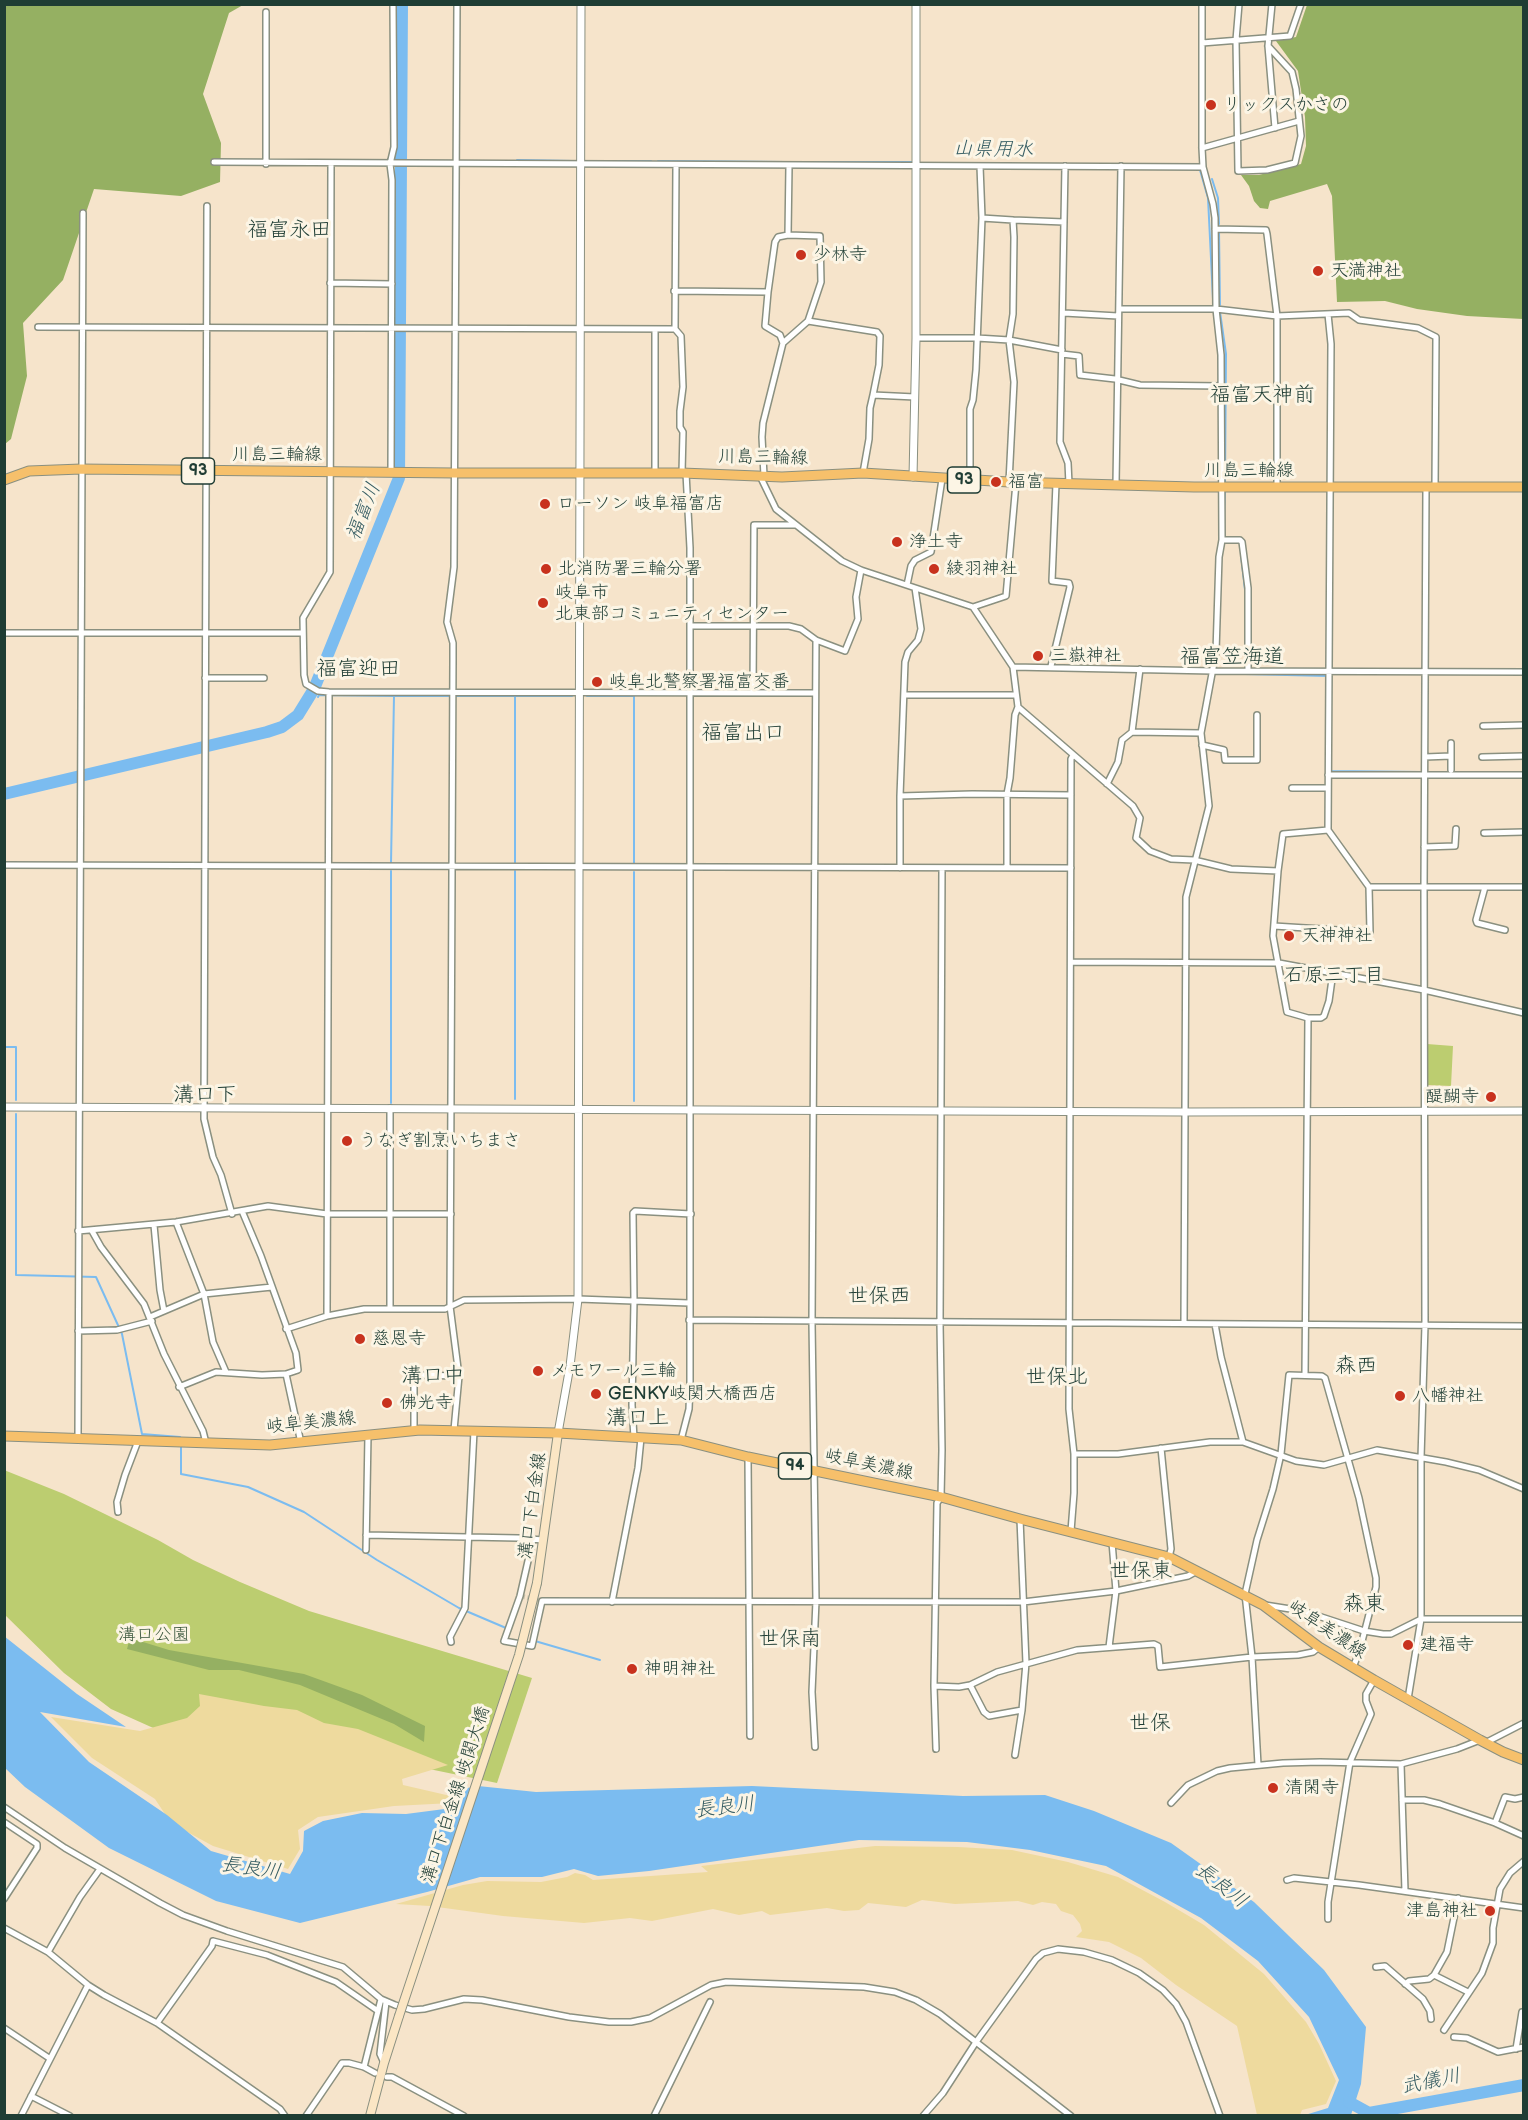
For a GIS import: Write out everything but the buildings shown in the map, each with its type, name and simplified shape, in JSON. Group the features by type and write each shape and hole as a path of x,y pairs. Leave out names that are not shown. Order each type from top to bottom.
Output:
{"main road":[{"name":"川島三輪線","path":"4,480 29,471 81,469 684,473 762,476 863,473 970,481 1056,484 1277,488 1524,487"},
{"name":"岐阜美濃線","path":"4,1436 270,1446 368,1434 414,1430 454,1430 681,1440 748,1457 940,1497 1169,1557 1245,1594 1319,1647 1374,1680 1482,1742 1524,1760"},
{"name":"溝口下白金線","path":"537,1583 558,1433"},
{"name":"溝口下白金線 岐関大橋","path":"370,2115 399,2016 519,1655 537,1583"}],"street":[{"path":"392,472 393,4"},
{"path":"454,1430 459,1376 450,1306 454,694 453,643 447,613 454,567 457,4"},
{"path":"558,1433 570,1366 578,1299 581,4"},
{"path":"913,477 916,338 916,4"},
{"path":"1184,1323 1186,897 1209,806 1201,733 1216,652 1219,556 1222,540 1221,355 1216,309 1213,204 1203,167 1202,4"},
{"path":"1239,4 1236,40 1238,171 1267,170 1295,163 1300,136 1296,89 1292,72 1268,46"},
{"path":"1272,4 1268,46 1275,128"},
{"path":"1202,43 1290,36 1301,4"},
{"path":"266,12 266,164"},
{"path":"1202,148 1299,121"},
{"path":"214,162 1203,167"},
{"path":"331,163 330,572 303,618 304,675 309,686 329,694 815,693"},
{"path":"676,165 675,329 681,336 683,387 680,427 683,432 690,548 691,626 689,1409 681,1440"},
{"path":"788,235 789,166"},
{"path":"970,481 970,409 974,390 977,338 981,218 980,166"},
{"path":"1065,166 1060,442 1068,463 1069,484"},
{"path":"1116,484 1121,166"},
{"path":"207,206 203,1108 213,1157 221,1175 232,1214"},
{"path":"78,1439 83,213"},
{"path":"981,218 1064,222"},
{"path":"783,343 808,321 821,282 820,236 788,235 778,237 775,242 765,326 780,335 783,343 763,423 762,476 776,509 842,561 861,570 973,607 1006,596 1014,382 1009,340 1013,314 1015,250 1013,220"},
{"path":"1215,229 1266,230 1277,316 1277,488"},
{"path":"330,283 392,284"},
{"path":"674,291 768,292"},
{"path":"1120,309 1216,309 1277,316 1349,313 1359,320 1419,328 1436,337 1425,672 1425,1325 1421,1619 1408,1699"},
{"path":"1064,314 1118,316"},
{"path":"1274,926 1370,932 1369,887 1328,830 1330,344 1328,314"},
{"path":"808,321 877,332 880,336 879,365 870,408 869,440 863,473"},
{"path":"38,327 675,329"},
{"path":"655,329 655,473"},
{"path":"916,338 1009,340 1079,356 1080,375 1140,385 1221,386"},
{"path":"873,395 915,397"},
{"path":"907,585 911,566 915,560 931,552 942,479"},
{"path":"1051,666 1070,587 1068,583 1052,581 1056,484"},
{"path":"753,693 754,525 795,525"},
{"path":"1222,540 1242,542 1248,588 1248,671"},
{"path":"691,626 789,626 801,629 816,640 845,651 858,619 856,597 861,570"},
{"path":"900,868 905,663 908,651 918,640 921,629 915,588"},
{"path":"973,607 1013,667 1018,707 1013,727 1007,794 1007,868"},
{"path":"4,633 302,633"},
{"path":"815,1747 813,1664 816,1601 812,1322 816,640"},
{"path":"1013,667 1213,671 1524,672"},
{"path":"1132,732 1140,669"},
{"path":"206,678 264,678"},
{"path":"327,1316 329,694"},
{"path":"904,695 1016,695"},
{"path":"1018,707 1133,806 1140,818 1136,838 1150,851 1171,859 1194,860 1231,869 1278,870"},
{"path":"1202,746 1224,750 1225,760 1257,760 1257,714"},
{"path":"1483,726 1524,726"},
{"path":"1107,784 1118,762 1122,740 1132,732 1201,733"},
{"path":"1451,743 1451,770"},
{"path":"1071,1531 1074,1493 1074,1454 1069,1409 1071,759 1073,756"},
{"path":"1425,756 1451,756"},
{"path":"1482,757 1524,756"},
{"path":"1328,775 1524,775"},
{"path":"1292,788 1328,788"},
{"path":"900,796 1071,795"},
{"path":"1424,847 1455,846 1456,829"},
{"path":"1328,830 1283,834 1273,936 1287,1012 1308,1018 1324,1016 1329,1001 1333,972"},
{"path":"1484,833 1524,832"},
{"path":"4,865 1071,868"},
{"path":"936,1749 934,1686 937,1503 940,1497 942,1450 940,1111 942,868"},
{"path":"1369,887 1524,887"},
{"path":"1485,887 1477,923 1505,930"},
{"path":"1071,962 1279,963 1424,990 1524,1013"},
{"path":"1305,1375 1308,1018"},
{"path":"4,1107 1070,1112 1524,1111"},
{"path":"390,1108 390,1309"},
{"path":"78,1232 176,1222 268,1206 327,1214 451,1214"},
{"path":"612,1602 638,1468 637,1438 632,1405 633,1213 635,1211 691,1214"},
{"path":"179,1387 208,1374 226,1372 286,1374 298,1370 296,1353 261,1256 242,1212"},
{"path":"176,1222 204,1294 213,1342 226,1372"},
{"path":"154,1225 159,1290 164,1311"},
{"path":"92,1231 112,1263 135,1291 151,1319 164,1354 203,1431 206,1443"},
{"path":"78,1330 120,1330 151,1319 204,1294 272,1287"},
{"path":"286,1329 327,1316 364,1309 445,1309 464,1300 578,1299 689,1303"},
{"path":"689,1320 1524,1326"},
{"path":"1215,1324 1243,1442"},
{"path":"286,1374 301,1443"},
{"path":"414,1430 414,1375 459,1376"},
{"path":"1258,1765 1252,1656 1245,1594 1257,1540 1281,1454 1290,1375 1325,1378 1349,1457 1376,1578 1376,1587 1359,1653 1353,1667"},
{"path":"451,1642 450,1637 464,1610 470,1538 474,1431"},
{"path":"366,1550 368,1434"},
{"path":"118,1512 117,1502 138,1441"},
{"path":"1074,1454 1118,1454 1210,1442 1243,1442 1296,1461 1324,1465 1377,1450 1479,1470 1524,1489"},
{"path":"1161,1448 1171,1549 1169,1557"},
{"path":"748,1457 750,1736"},
{"path":"1015,1755 1026,1663 1020,1519"},
{"path":"366,1535 543,1540"},
{"path":"534,1539 520,1596 504,1641 532,1646 542,1601 1023,1602 1116,1591 1188,1576 1197,1571"},
{"path":"1109,1647 1116,1591 1112,1542"},
{"path":"1263,1605 1303,1611 1364,1630 1391,1634 1421,1619 1524,1619"},
{"path":"934,1686 970,1685 997,1672 1077,1650 1154,1644 1158,1646 1160,1667 1252,1656 1298,1655 1313,1652 1319,1647"},
{"path":"1328,1919 1331,1883 1350,1762 1371,1714 1366,1694 1374,1680"},
{"path":"970,1685 988,1716 1022,1710"},
{"path":"1171,1803 1188,1785 1217,1771 1258,1765 1350,1762 1401,1764 1482,1742 1524,1723"},
{"path":"1401,1764 1405,1891"},
{"path":"1495,1823 1505,1797 1515,1799 1524,1797"},
{"path":"1402,1800 1424,1800 1440,1804 1495,1823 1524,1836"},
{"path":"4,1807 65,1848 183,1915 343,1967 384,2001 412,2010 464,1999 569,2017 631,2022 650,2018 711,1985 726,1982 864,1987 895,1992 916,2000 940,2014 1071,2115"},
{"path":"4,1822 37,1844 37,1848 4,1899"},
{"path":"1444,2030 1482,1973 1490,1956 1496,1903 1505,1879 1524,1861"},
{"path":"48,1952 100,1869"},
{"path":"1287,1880 1294,1878 1405,1891 1524,1908"},
{"path":"1405,1984 1409,1981 1429,1979 1434,1975 1447,1952 1458,1898"},
{"path":"4,1928 48,1952 88,1985 157,2023 280,2109 285,2115"},
{"path":"157,2023 213,1946 213,1941 267,1955 336,1982 378,2011"},
{"path":"923,2115 943,2093 976,2042 1036,1959 1043,1953 1058,1949 1084,1952 1112,1960 1138,1973 1163,1990 1176,2004 1196,2048 1220,2115"},
{"path":"1376,1966 1385,1966 1423,1999 1430,2011 1431,2019"},
{"path":"1434,1975 1468,1992"},
{"path":"21,2115 88,1985"},
{"path":"364,2067 378,2011 384,2001"},
{"path":"384,2001 380,2054 384,2063"},
{"path":"654,2115 710,2002"},
{"path":"1516,2049 1522,2012"},
{"path":"4,2028 49,2058"},
{"path":"1454,2037 1467,2038 1498,2052 1524,2047"},
{"path":"306,2115 342,2063 364,2067 375,2073"},
{"path":"387,2077 392,2077 464,2115"},
{"path":"31,2096 70,2115"}],"green space":[{"path":"5,5 243,5 229,13 203,94 221,143 220,182 181,196 94,189 63,280 23,323 27,376 11,439 5,444"},
{"path":"1307,5 1523,5 1523,319 1467,316 1417,309 1385,301 1337,302 1332,196 1327,184 1270,201 1268,209 1260,208 1254,201 1249,186 1241,175 1259,175 1301,164 1306,146 1305,117 1298,71 1276,41 1296,37"},
{"path":"1427,1044 1453,1046 1451,1086 1427,1085"},
{"name":"溝口公園","path":"4,1470 64,1494 158,1540 193,1560 309,1611 532,1678 497,1783 400,1763 180,1740 111,1709 64,1673 5,1615"},
{"path":"130,1638 169,1650 304,1674 362,1695 425,1726 424,1742 394,1724 300,1685 239,1670 209,1670 127,1649"}],"sand":[{"path":"199,1694 297,1710 324,1723 358,1729 448,1765 402,1779 403,1785 455,1797 452,1803 394,1806 318,1817 298,1830 300,1849 288,1869 213,1846 171,1823 155,1799 92,1758 51,1717 140,1731 187,1718 200,1706"},
{"path":"875,1846 1012,1850 1068,1862 1118,1877 1165,1902 1204,1925 1264,1974 1306,2022 1336,2081 1326,2104 1302,2110 1300,2115 1257,2115 1237,2026 1176,1985 1141,1958 1109,1942 1076,1937 1082,1931 1080,1924 1073,1915 1061,1911 1056,1904 1042,1902 1033,1905 1018,1901 955,1904 922,1900 906,1907 868,1903 859,1910 844,1911 827,1908 770,1915 762,1911 739,1915 713,1909 652,1921 630,1918 584,1923 396,1904 463,1885 487,1881 541,1882 567,1877 575,1873 593,1880 708,1872 701,1866"}],"water":[{"name":"長良川","path":"4,1636 77,1694 126,1727 40,1712 89,1762 167,1815 211,1851 290,1874 303,1851 304,1831 323,1821 362,1813 406,1814 460,1807 451,1791 478,1786 536,1792 752,1786 963,1796 1045,1795 1094,1811 1171,1843 1254,1902 1324,1970 1366,2027 1361,2084 1351,2115 1305,2115 1328,2108 1339,2080 1309,2017 1258,1961 1201,1918 1106,1866 1030,1850 967,1842 859,1840 649,1871 598,1876 574,1869 542,1877 480,1877 300,1923 216,1901 109,1848 25,1787 5,1768"}],"waterway":[{"name":"福富川","path":"4,794 282,727 298,715 314,689 399,478 402,4"},
{"name":"山県用水","path":"517,160 573,161"},
{"name":"山県用水","path":"587,161 651,161"},
{"name":"山県用水","path":"658,161 787,162"},
{"name":"山県用水","path":"791,162 912,162"},
{"name":"山県用水","path":"922,163 989,163"},
{"name":"山県用水","path":"1140,164 1197,164"},
{"name":"山県用水","path":"1200,170 1208,198 1213,299"},
{"path":"1212,179 1218,198 1219,224"},
{"path":"1219,231 1220,305"},
{"name":"山県用水","path":"1220,312 1226,354 1225,482"},
{"name":"山県用水","path":"1224,513 1225,489"},
{"name":"山県用水","path":"1241,555 1245,590 1245,669"},
{"name":"山県用水","path":"1245,674 1328,676"},
{"path":"318,697 319,695 394,696 391,863"},
{"path":"394,696 515,696 515,864"},
{"path":"515,696 572,696"},
{"path":"587,696 634,696 634,864"},
{"name":"山県用水","path":"1330,769 1331,771 1422,772"},
{"name":"山県用水","path":"1427,772 1524,772"},
{"path":"391,871 391,1103"},
{"path":"515,871 515,1099"},
{"path":"634,872 634,1101"},
{"path":"4,1047 16,1047 16,1100"},
{"path":"16,1114 16,1275 96,1277 122,1334 142,1434 180,1437"},
{"path":"181,1447 181,1474 248,1487 304,1512 377,1560 459,1608 506,1628"},
{"path":"535,1641 600,1660"},
{"name":"武儀川","path":"1349,2102 1369,2113 1524,2085"}],"tunnel":[{"path":"520,1596 542,1601"}],"place":[{"name":"リックスかさの","path":"1211,105"},
{"name":"少林寺","path":"801,255"},
{"name":"天満神社","path":"1318,271"},
{"name":"福富","path":"996,482"},
{"name":"ローソン 岐阜福富店","path":"545,504"},
{"name":"浄土寺","path":"897,542"},
{"name":"北消防署三輪分署","path":"546,569"},
{"name":"綾羽神社","path":"934,569"},
{"name":"岐阜市 北東部コミュニティセンター","path":"543,603"},
{"name":"三嶽神社","path":"1038,656"},
{"name":"岐阜北警察署福富交番","path":"597,682"},
{"name":"天神神社","path":"1289,936"},
{"name":"醍醐寺","path":"1491,1097"},
{"name":"うなぎ割烹いちまさ","path":"347,1141"},
{"name":"慈恩寺","path":"360,1339"},
{"name":"メモワール三輪","path":"538,1371"},
{"name":"GENKY岐関大橋西店","path":"596,1394"},
{"name":"八幡神社","path":"1400,1396"},
{"name":"佛光寺","path":"387,1403"},
{"name":"建福寺","path":"1408,1645"},
{"name":"神明神社","path":"632,1669"},
{"name":"清閑寺","path":"1273,1788"},
{"name":"津島神社","path":"1490,1911"}],"district":[{"name":"福富永田","path":"289,231"},
{"name":"福富天神前","path":"1262,396"},
{"name":"福富笠海道","path":"1232,658"},
{"name":"福富迎田","path":"358,670"},
{"name":"福富出口","path":"743,734"},
{"name":"石原三丁目","path":"1334,976"},
{"name":"溝口下","path":"205,1096"},
{"name":"世保西","path":"879,1297"},
{"name":"森西","path":"1356,1367"},
{"name":"溝口中","path":"433,1377"},
{"name":"世保北","path":"1057,1378"},
{"name":"溝口上","path":"638,1419"},
{"name":"世保東","path":"1141,1572"},
{"name":"森東","path":"1364,1605"},
{"name":"世保南","path":"790,1640"},
{"name":"世保","path":"1150,1724"}]}
